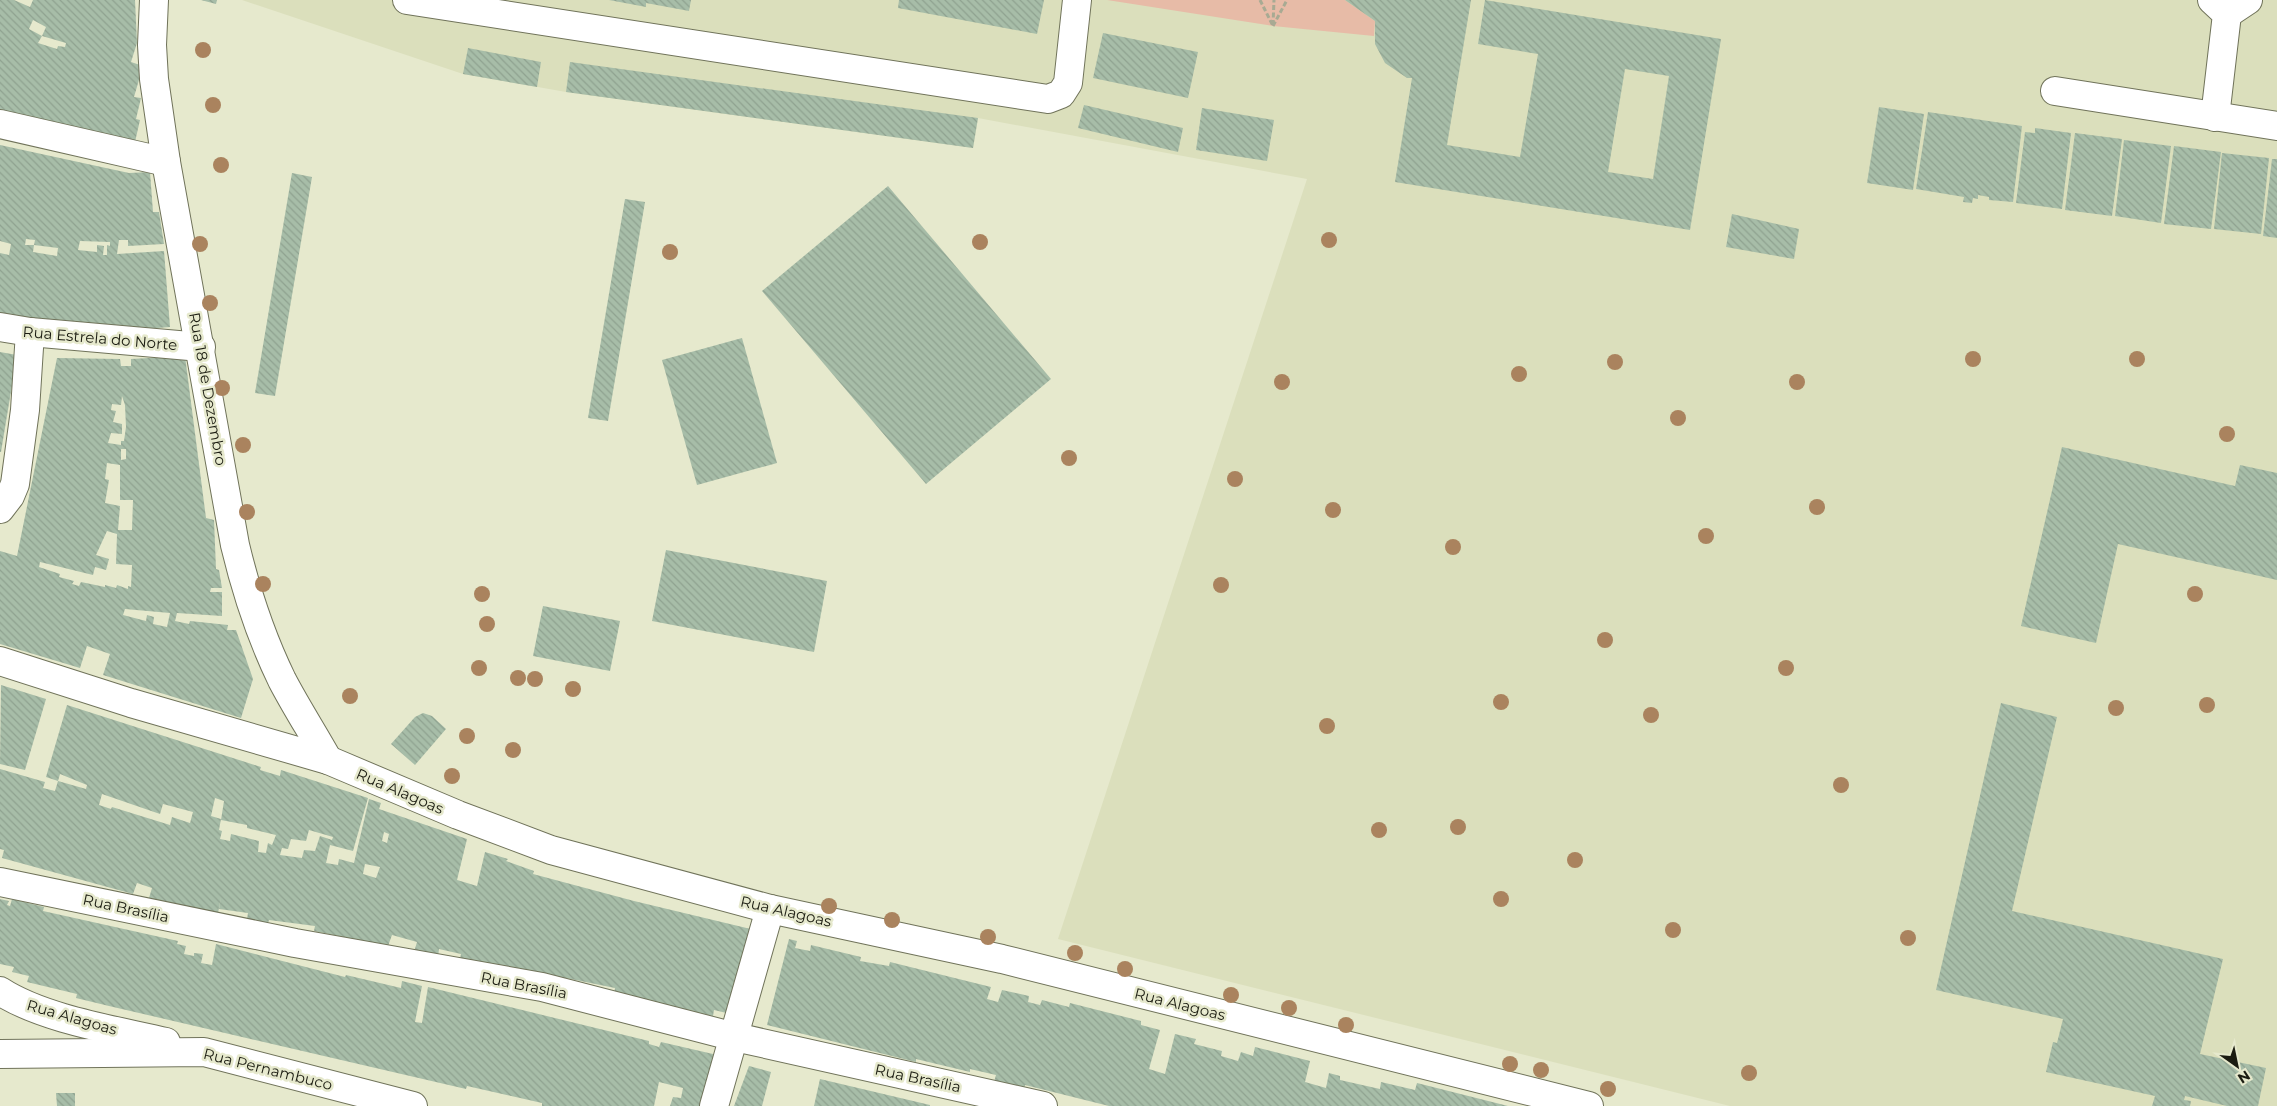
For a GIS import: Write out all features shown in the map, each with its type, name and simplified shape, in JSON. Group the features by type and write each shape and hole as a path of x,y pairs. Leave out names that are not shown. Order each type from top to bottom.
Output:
{"street":[{"name":"Rua 18 de Dezembro","path":"154,0 153,62 166,162 201,347 235,545 259,627 282,679 328,760"},
{"path":"407,0 1048,99 1061,94 1068,84 1077,0"},
{"path":"2215,117 2229,5"},
{"path":"2055,91 2277,126"},
{"path":"0,124 166,162"},
{"name":"Rua Estrela do Norte","path":"0,327 30,332 201,347"},
{"path":"0,509 10,496 15,484 25,410 30,332"},
{"name":"Rua Alagoas","path":"0,661 131,703 328,760 458,815 552,850 770,908 1002,959 1589,1106"},
{"name":"Rua Brasília","path":"0,882 295,943 542,987 735,1037 1043,1106"},
{"path":"714,1106 770,908"},
{"name":"Rua Alagoas","path":"0,991 14,1000 47,1013 204,1052"},
{"name":"Rua Pernambuco","path":"0,1054 204,1052 413,1106"}],"path":[{"path":"1260,0 1273,26"},
{"path":"1273,26 1274,0"},
{"path":"1273,26 1287,0"}],"shaded area":[{"path":"242,0 2277,0 2277,1106 1730,1106 1058,939 1307,179 978,118 973,148 566,92 463,74"},
{"path":"1107,0 1345,0 1375,21 1374,36 1273,26"}],"building":[{"path":"0,0 14,0 30,7 33,0 135,0 137,43 131,62 143,66 134,97 141,98 136,119 140,120 135,142 0,111","holes":["33,20 46,27 42,36 29,29","42,36 66,43 65,47 58,46 57,49 38,43"]},
{"path":"201,0 217,0 216,4"},
{"path":"609,0 691,0 689,11 646,3 646,7"},
{"path":"899,0 1044,0 1037,34 898,8"},
{"path":"1345,0 1471,0 1447,145 1520,157 1538,54 1478,44 1485,0 1721,39 1690,230 1395,182 1412,78 1407,78 1385,63 1375,44 1375,21","holes":["1625,69 1669,76 1653,179 1608,172"]},
{"path":"1103,33 1198,52 1188,98 1093,78"},
{"path":"468,48 541,62 537,87 463,74"},
{"path":"570,62 978,118 973,148 566,92"},
{"path":"1084,105 1183,128 1178,152 1078,128"},
{"path":"1879,107 1924,114 1913,190 1867,183"},
{"path":"1202,108 1274,120 1267,161 1196,150"},
{"path":"1928,112 2022,126 2013,202 1989,200 1989,197 1978,195 1978,199 1973,198 1972,203 1963,202 1964,197 1916,189"},
{"path":"2035,128 2071,133 2062,209 2016,203 2025,132 2035,133"},
{"path":"2075,133 2122,139 2112,216 2065,210"},
{"path":"2124,140 2171,146 2161,223 2115,216"},
{"path":"0,145 129,173 150,172 153,212 159,212 164,244 128,246 128,240 119,240 117,254 164,251 170,327 145,329 0,316 0,253 9,255 11,244 0,241","holes":["26,239 35,240 34,245 25,245","80,241 110,242 110,246 107,245 107,255 103,255 104,246 97,245 97,252 78,250","34,245 58,248 57,256 33,252"]},
{"path":"2174,146 2221,152 2211,229 2164,224"},
{"path":"2222,153 2269,158 2261,234 2214,229"},
{"path":"2272,159 2277,159 2277,238 2263,236"},
{"path":"292,173 312,177 275,396 255,393"},
{"path":"888,186 1051,379 926,484 762,291"},
{"path":"625,199 645,202 608,421 588,418"},
{"path":"1732,214 1799,229 1794,259 1726,247"},
{"path":"742,338 777,463 697,485 662,360"},
{"path":"0,352 17,355 1,452 0,452"},
{"path":"185,356 206,518 214,520 216,569 219,570 222,588 211,588 210,592 222,592 222,616 177,613 175,621 189,624 190,621 228,625 227,630 236,630 253,679 241,718 103,675 110,654 87,646 80,668 0,644 0,551 17,556 57,358 120,359 121,366 131,366 131,359","holes":["122,396 125,405 126,427 124,441 121,441 121,445 108,443 111,433 122,434 122,424 113,422 116,411 111,410 112,404 121,405","121,449 126,449 126,459 121,460","107,463 120,465 120,500 133,500 132,530 118,530 120,506 105,503 109,480 105,479","107,531 117,534 116,564 132,565 131,587 128,586 128,589 117,585 116,588 105,585 105,587 81,582 79,586 72,584 74,581 59,577 60,574 39,567 40,562 93,575 95,567 106,570 109,559 96,555","125,609 170,613 167,627 153,624 154,617 147,615 146,621 123,615"]},
{"path":"2062,447 2235,486 2240,465 2277,473 2277,580 2118,544 2096,643 2021,626"},
{"path":"666,550 827,581 814,652 652,621"},
{"path":"543,606 620,621 610,671 533,656"},
{"path":"1,685 46,699 25,770 0,764"},
{"path":"2001,703 2057,717 2012,911 2223,959 2200,1054 2266,1068 2258,1106 2227,1106 2185,1096 2184,1100 2191,1101 2190,1106 2152,1106 2155,1096 2046,1072 2053,1042 2057,1043 2063,1019 1936,990"},
{"path":"67,705 261,767 260,770 280,776 281,770 368,798 353,851 330,845 326,863 338,865 339,859 354,863 369,799 381,803 379,809 467,839 457,880 477,886 485,852 508,859 506,861 534,871 533,874 759,931 739,1016 714,1010 713,1016 614,995 615,988 566,978 565,986 459,963 461,954 439,949 438,957 414,952 417,942 392,935 388,946 314,931 315,926 269,920 268,923 247,919 248,913 219,909 221,897 218,913 149,898 152,888 137,883 133,894 2,858 4,850 0,849 0,769 45,782 43,788 55,791 58,781 46,777","holes":["60,774 87,785 86,789 58,781","102,794 160,814 163,804 193,812 190,823 172,817 170,825 112,807 111,809 99,805","215,798 224,801 221,820 247,825 247,828 276,835 272,845 268,843 266,853 258,852 259,841 231,834 230,841 220,839 222,831 219,830 221,819 211,816","309,830 333,837 332,840 320,836 315,851 304,850 302,858 280,855 282,848 288,849 291,839 306,841","384,832 389,834 387,843 382,841","365,864 380,867 376,878 363,874"]},
{"path":"423,713 432,716 446,729 415,765 391,744 415,717"},
{"path":"0,899 9,901 7,905 10,906 12,899 44,907 43,911 178,941 177,944 186,946 184,954 194,956 194,953 203,954 201,963 212,965 216,944 345,977 346,975 401,988 402,981 422,986 415,1022 422,1023 428,987 649,1041 649,1044 659,1047 661,1042 726,1057 710,1106 670,1106 673,1097 681,1098 683,1088 659,1082 654,1106 542,1106 542,1103 467,1086 466,1089 109,1006 76,998 77,994 27,982 29,976 12,972 14,967 0,964"},
{"path":"789,939 797,941 795,948 810,951 811,945 861,957 860,961 889,966 890,962 991,987 987,999 998,1002 1002,990 1029,996 1028,1002 1040,1005 1042,1000 1069,1007 1070,1003 1141,1021 1141,1025 1160,1030 1149,1069 1165,1074 1175,1034 1196,1039 1194,1044 1222,1051 1221,1056 1238,1061 1241,1052 1253,1056 1255,1047 1310,1061 1305,1082 1326,1088 1329,1073 1340,1076 1340,1080 1380,1089 1381,1082 1415,1090 1417,1083 1508,1106 1109,1106 1025,1085 1024,1090 994,1082 996,1075 970,1069 970,1072 916,1059 916,1062 767,1025"},
{"path":"749,1066 771,1072 762,1106 734,1106"},
{"path":"820,1079 930,1105 930,1106 814,1106"},
{"path":"56,1093 75,1093 75,1106 57,1106"}]}
